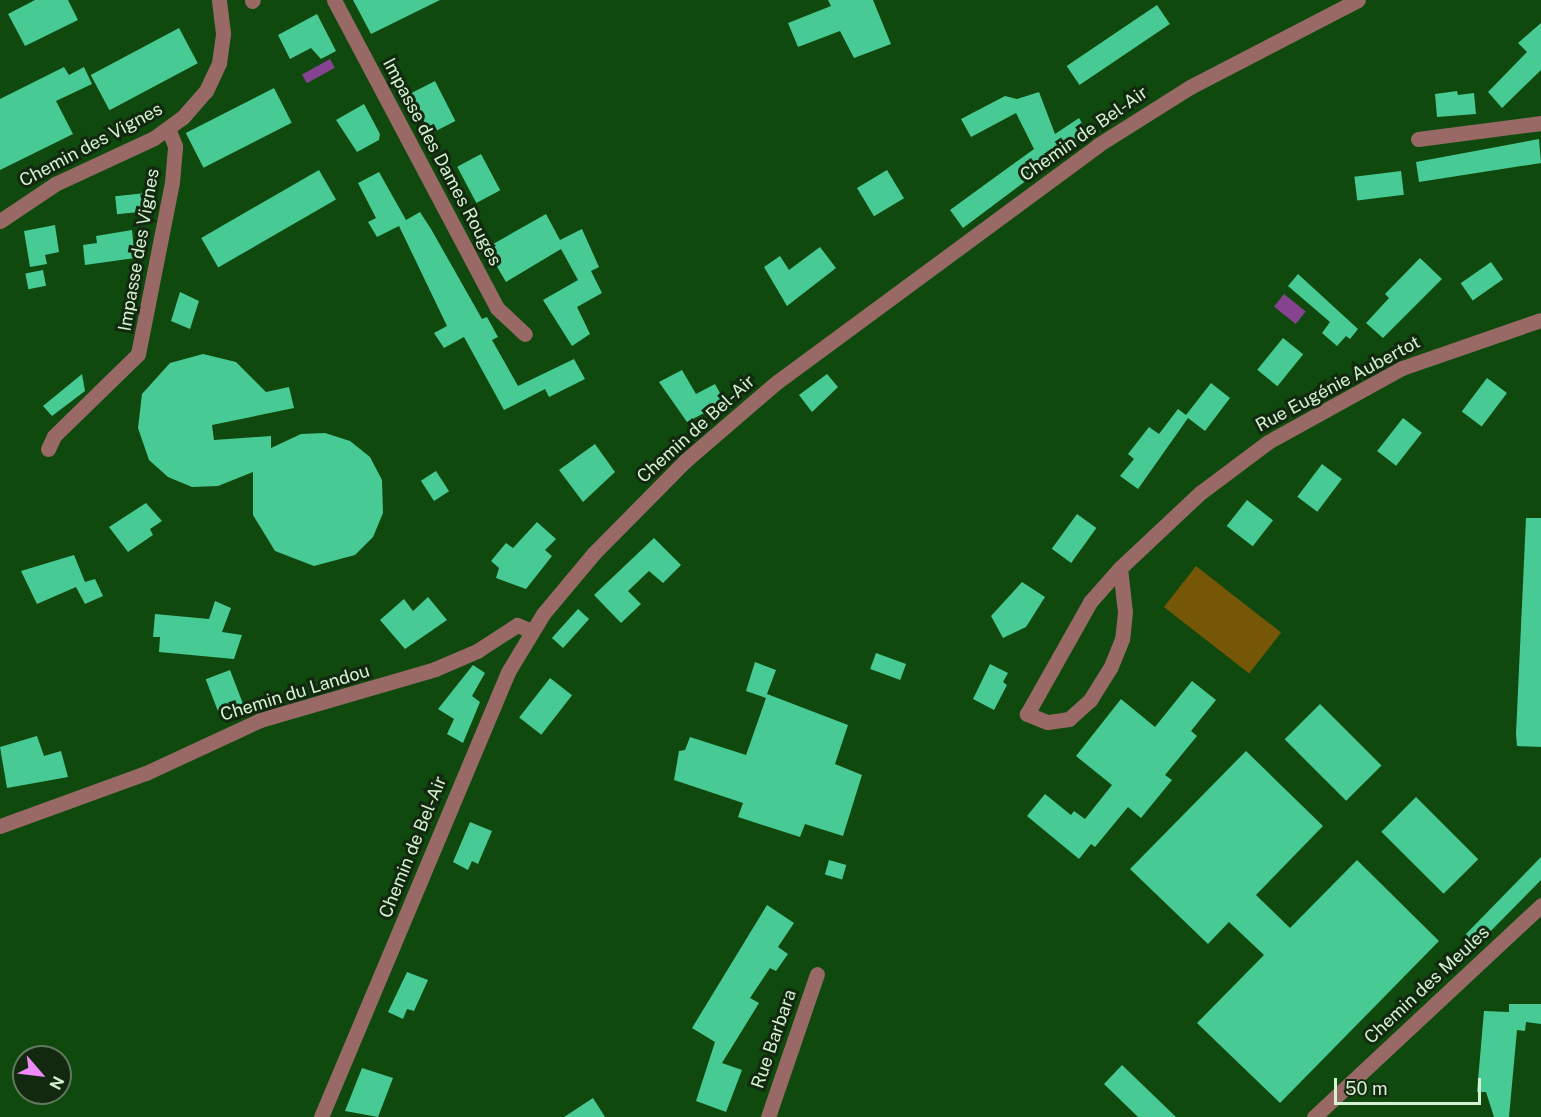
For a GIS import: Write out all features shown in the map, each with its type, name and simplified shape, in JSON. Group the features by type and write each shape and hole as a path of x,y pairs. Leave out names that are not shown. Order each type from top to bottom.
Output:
{"street":[{"name":"Chemin des Vignes","path":"0,221 55,184 169,129 196,104 217,70 224,33 219,0"},
{"name":"Impasse des Dames Rouges","path":"334,0 497,308 525,334"},
{"name":"Chemin de Bel-Air","path":"321,1117 508,672 532,631 566,585 632,514 777,382 1123,128 1190,87 1358,0"},
{"path":"1418,139 1541,123"},
{"name":"Impasse des Vignes","path":"48,449 54,436 138,354 172,182 175,146 169,129"},
{"name":"Rue Eugénie Aubertot","path":"1120,568 1125,612 1122,639 1110,668 1090,700 1069,719 1047,722 1027,714 1079,620 1120,568 1200,493 1268,442 1402,368 1541,320"},
{"name":"Chemin du Landou","path":"0,826 146,773 260,720 435,669 477,651 517,625 532,631"},
{"name":"Chemin des Meules","path":"1314,1117 1541,905"},
{"name":"Rue Barbara","path":"768,1117 817,974"}],"shaded area":[{"path":"330,59 335,68 307,83 302,75"},
{"path":"1284,294 1306,312 1296,324 1274,306"},
{"path":"1196,566 1281,632 1249,673 1164,607"}],"building":[{"path":"35,0 68,0 78,20 25,46 8,14"},
{"path":"353,0 440,0 371,34"},
{"path":"828,0 873,0 891,44 854,58 840,31 798,47 788,23 831,6"},
{"path":"1157,5 1170,24 1079,85 1067,66"},
{"path":"317,14 336,51 321,59 311,48 290,59 278,35"},
{"path":"1541,23 1541,70 1502,108 1488,92 1527,52 1518,43"},
{"path":"179,28 198,63 109,110 91,75"},
{"path":"64,67 69,75 84,67 92,84 56,101 73,134 0,170 0,99"},
{"path":"435,81 455,121 430,134 410,94"},
{"path":"274,88 292,123 203,168 186,133"},
{"path":"1457,91 1458,95 1474,93 1476,114 1437,117 1435,94"},
{"path":"1039,92 1055,134 1079,118 1088,134 963,228 950,210 1034,149 1016,113 971,137 961,119 1005,96 1017,99"},
{"path":"364,104 380,134 379,140 357,152 336,120"},
{"path":"1539,139 1541,163 1419,182 1416,162"},
{"path":"481,154 500,190 476,203 457,167"},
{"path":"319,170 336,199 218,267 201,238"},
{"path":"887,170 904,198 874,216 857,188"},
{"path":"1401,171 1404,195 1357,201 1354,177"},
{"path":"379,172 406,220 420,212 482,319 487,317 498,337 492,340 518,386 574,359 585,379 549,397 545,389 504,410 464,337 444,348 434,333 447,326 399,226 377,237 368,222 376,218 358,183"},
{"path":"146,193 148,211 117,214 115,196"},
{"path":"546,214 560,240 582,229 599,267 591,271 602,293 577,307 590,334 572,346 543,300 578,280 561,249 506,282 486,248"},
{"path":"55,225 59,252 45,255 47,264 30,267 24,231"},
{"path":"132,230 135,258 85,265 83,245 97,243 96,236"},
{"path":"820,247 836,268 787,306 764,267 780,256 789,270"},
{"path":"1420,258 1442,279 1383,338 1366,323 1389,298 1385,294"},
{"path":"1491,262 1503,279 1473,300 1461,283"},
{"path":"43,270 46,286 28,289 25,273"},
{"path":"1298,274 1358,329 1350,339 1346,336 1337,346 1322,333 1330,322 1288,286"},
{"path":"180,292 199,301 190,329 171,321"},
{"path":"1283,338 1303,354 1277,386 1257,370"},
{"path":"203,354 236,362 266,392 289,387 294,408 212,425 214,440 271,436 271,448 301,434 325,433 350,441 370,457 382,480 383,513 373,537 355,555 314,566 275,551 253,515 253,472 218,486 192,487 168,477 149,460 138,428 142,394 170,363"},
{"path":"682,370 696,394 715,384 725,402 687,422 659,382"},
{"path":"82,374 85,391 52,416 43,406"},
{"path":"827,374 838,387 812,412 799,395"},
{"path":"1487,378 1507,393 1482,427 1462,412"},
{"path":"1211,383 1230,398 1205,431 1188,418 1138,489 1120,476 1134,459 1128,454 1149,427 1159,434 1178,409 1186,415"},
{"path":"1403,418 1422,433 1396,466 1377,451"},
{"path":"595,444 615,472 583,502 559,470"},
{"path":"1322,464 1342,479 1317,512 1297,497"},
{"path":"436,471 449,491 434,501 421,481"},
{"path":"1247,500 1273,520 1253,546 1227,526"},
{"path":"146,503 162,521 150,529 153,535 128,552 109,527"},
{"path":"1077,514 1096,528 1071,563 1052,549"},
{"path":"1526,518 1541,518 1541,747 1517,746 1516,734"},
{"path":"537,522 556,539 545,550 552,556 526,589 496,578 499,568 491,561 506,543 513,548"},
{"path":"654,538 681,565 663,583 649,571 628,591 641,604 621,623 594,595"},
{"path":"74,555 85,582 95,579 103,596 85,604 76,587 37,604 21,571"},
{"path":"1022,582 1045,597 1026,627 1003,638 991,616"},
{"path":"428,597 447,620 405,649 380,620 404,599 413,611"},
{"path":"215,601 231,608 222,632 242,635 234,659 159,652 160,637 153,637 155,614 209,619"},
{"path":"578,609 589,619 563,648 552,638"},
{"path":"876,653 906,664 900,680 870,669"},
{"path":"755,662 776,670 767,694 848,725 835,764 862,775 843,836 805,824 800,837 738,817 743,803 674,780 679,751 685,750 690,737 746,755 766,698 746,691"},
{"path":"990,664 1008,673 1003,682 1007,685 994,710 973,699"},
{"path":"473,665 485,673 472,696 480,702 463,743 447,734 454,719 438,709"},
{"path":"230,670 243,704 219,713 206,679"},
{"path":"550,678 572,695 541,735 519,717"},
{"path":"1192,681 1216,700 1191,731 1197,736 1165,775 1172,780 1141,818 1128,807 1095,847 1091,844 1079,859 1027,816 1045,794 1071,815 1074,811 1085,819 1112,785 1076,756 1121,699 1155,727"},
{"path":"1320,704 1382,766 1346,801 1285,739"},
{"path":"37,736 44,756 61,751 68,777 7,788 0,747"},
{"path":"1246,751 1323,826 1256,895 1290,928 1357,860 1439,941 1280,1103 1197,1023 1264,955 1229,922 1208,944 1130,869"},
{"path":"1416,797 1478,859 1444,894 1381,832"},
{"path":"470,822 492,831 478,864 472,861 468,870 453,862"},
{"path":"1541,857 1541,880 1477,945 1465,935"},
{"path":"829,860 846,865 842,879 825,874"},
{"path":"767,905 794,923 778,947 788,954 776,971 770,968 750,998 759,1003 722,1063 742,1070 726,1112 696,1101 715,1042 692,1028"},
{"path":"407,972 428,980 414,1011 407,1009 403,1019 388,1012"},
{"path":"1509,1004 1541,1004 1541,1024 1526,1022 1525,1031 1517,1030 1509,1117 1494,1117 1486,1092 1477,1092 1484,1011 1509,1012"},
{"path":"1122,1065 1176,1117 1138,1117 1104,1084"},
{"path":"362,1068 393,1078 378,1117 345,1111"},
{"path":"593,1098 605,1117 564,1117"}]}
